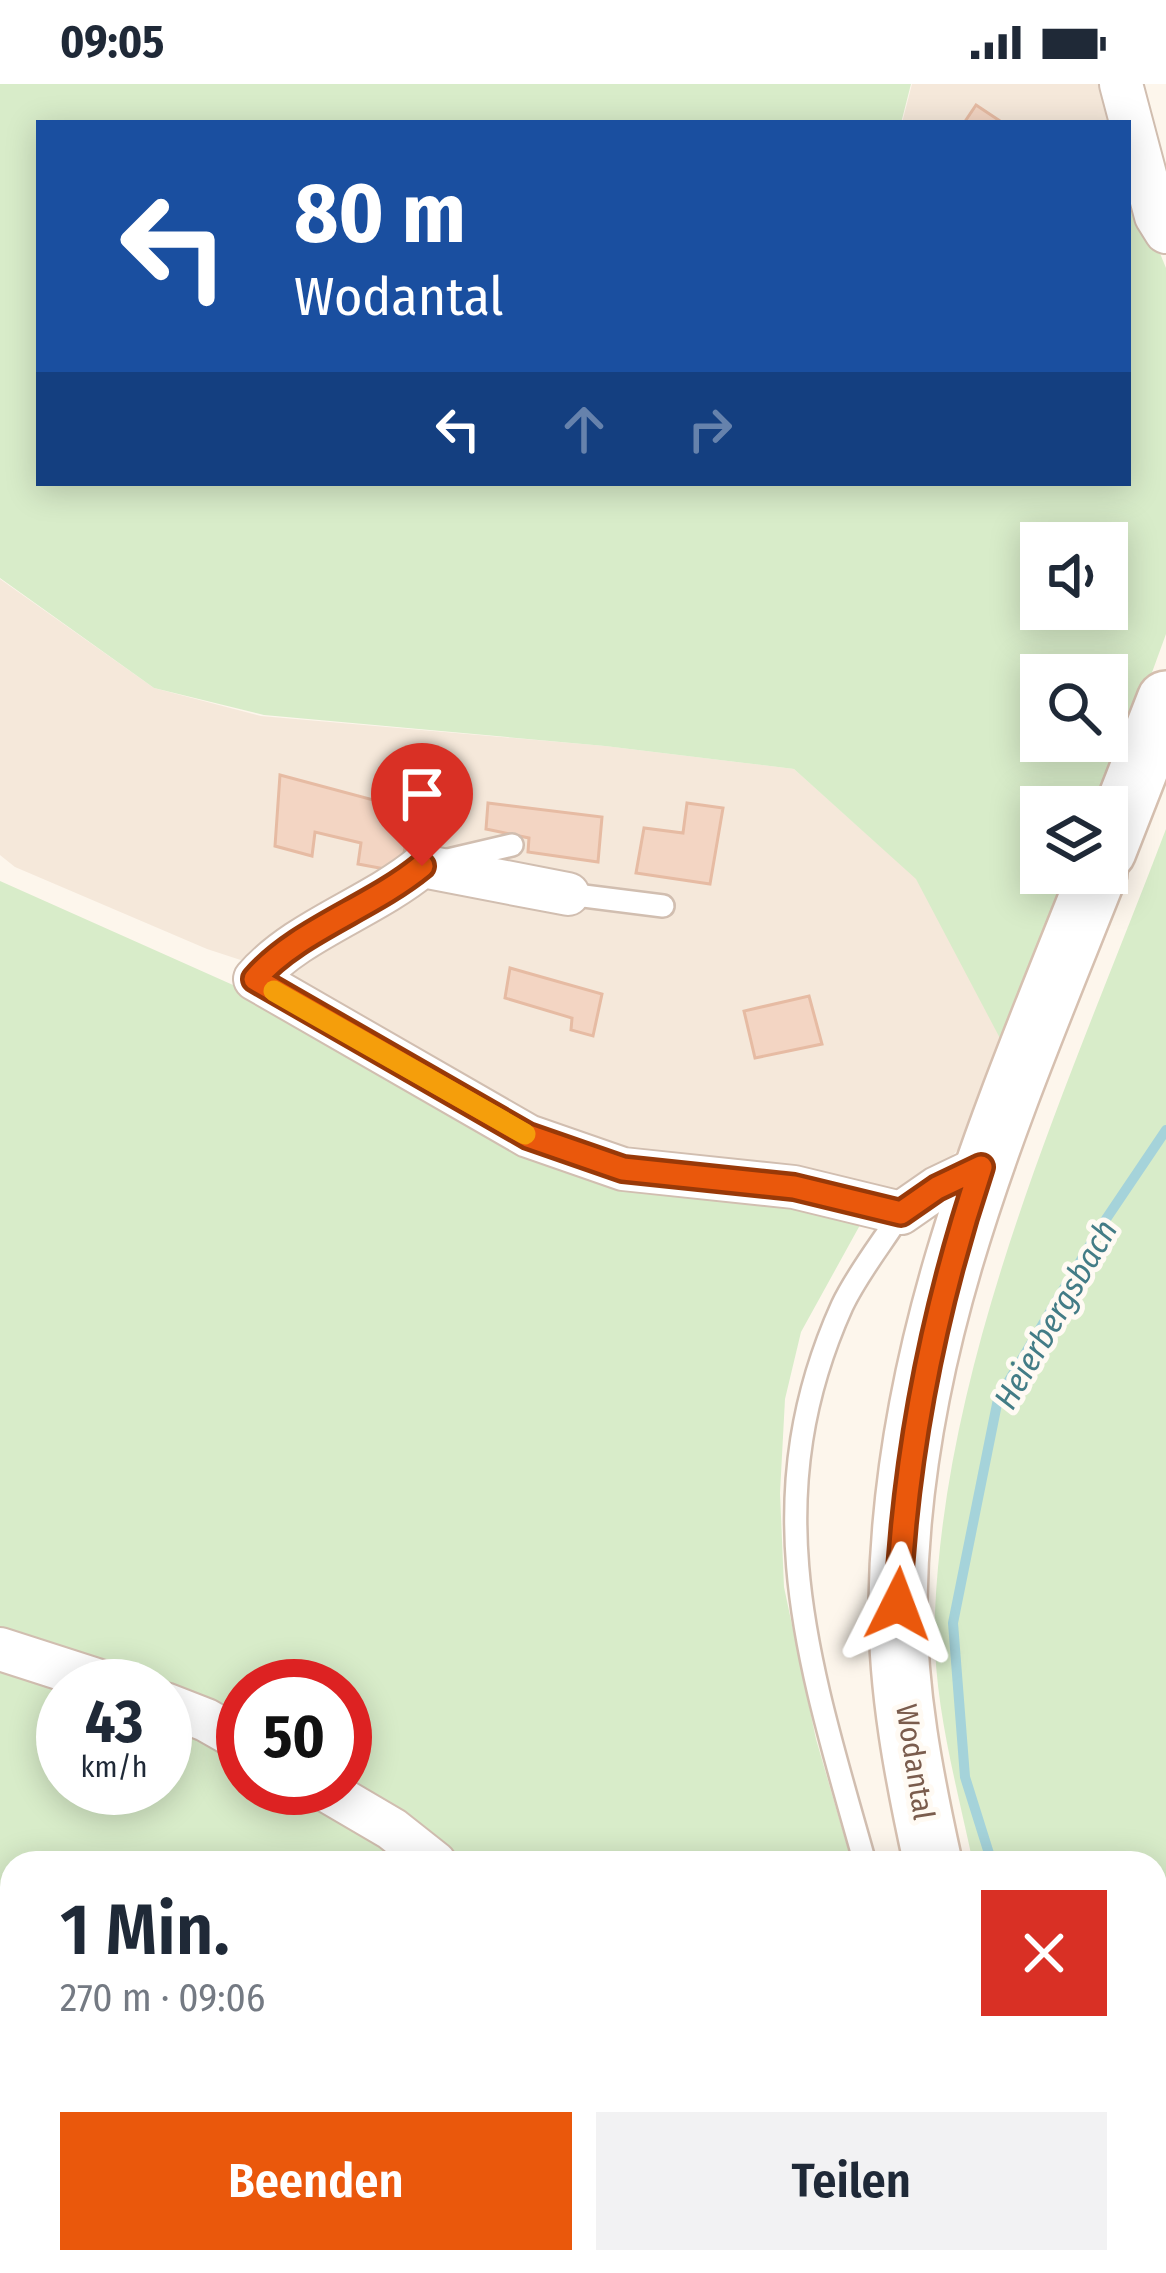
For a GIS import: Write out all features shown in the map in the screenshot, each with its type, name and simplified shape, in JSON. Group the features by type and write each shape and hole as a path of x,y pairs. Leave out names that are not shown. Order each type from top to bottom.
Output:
{"main road":[{"path":"1128,797 1166,700"},
{"name":"Wodantal","path":"930,1851 909,1754 898,1604 903,1501 930,1344 981,1167 1090,894"}],"street":[{"path":"1121,84 1131,120"},
{"path":"1131,122 1156,216 1166,232"},
{"path":"568,894 422,866 388,893 277,953 255,979 528,1136 623,1169 794,1187 901,1213 937,1188 981,1167"},
{"path":"0,1649 36,1661"},
{"path":"368,1815 420,1851"}],"lane":[{"path":"422,866 512,845"},
{"path":"568,894 663,906"},
{"path":"862,1851 796,1583 793,1493 807,1404 843,1304 901,1213"}],"shaded area":[{"path":"912,84 1106,84 1116,120 903,120"},
{"path":"0,579 154,688 261,716 605,746 794,769 917,879 1003,1042 970,1137 929,1180 902,1199 623,1154 531,1125 287,975 207,949 15,867 0,855"}],"green space":[{"path":"0,84 911,84 902,120 36,120 36,486 1131,486 1131,200 1136,195 1166,268 1166,634 1128,738 1128,654 1020,654 1020,762 1119,762 1111,786 1020,786 1020,894 1070,894 1003,1044 916,879 794,769 605,746 264,715 154,688 0,578"},
{"path":"1166,829 1166,1851 970,1851 941,1707 935,1612 945,1511 963,1411 989,1311 1055,1115"},
{"path":"0,881 260,997 526,1149 865,1216 801,1332 785,1399 780,1493 784,1587 816,1739 849,1851 0,1851"}],"building":[{"path":"976,105 998,120 966,120"},
{"path":"280,775 411,810 401,872 358,864 361,843 315,832 312,856 275,846"},
{"path":"488,803 602,817 598,862 528,852 529,838 486,829"},
{"path":"687,803 723,808 710,884 636,873 644,828 683,833"},
{"path":"510,968 602,994 593,1036 571,1030 572,1018 505,998"},
{"path":"809,996 822,1044 755,1058 744,1011"}],"waterway":[{"name":"Heierbergsbach","path":"988,1851 965,1777 953,1623 998,1399 1102,1225 1166,1130"}],"slow traffic":[{"path":"274,991 525,1134"}],"route":[{"path":"422,866 388,893 277,953 255,979 528,1136 623,1169 794,1187 901,1213 937,1188 981,1167 952,1257 914,1424 903,1501 898,1604"}]}
